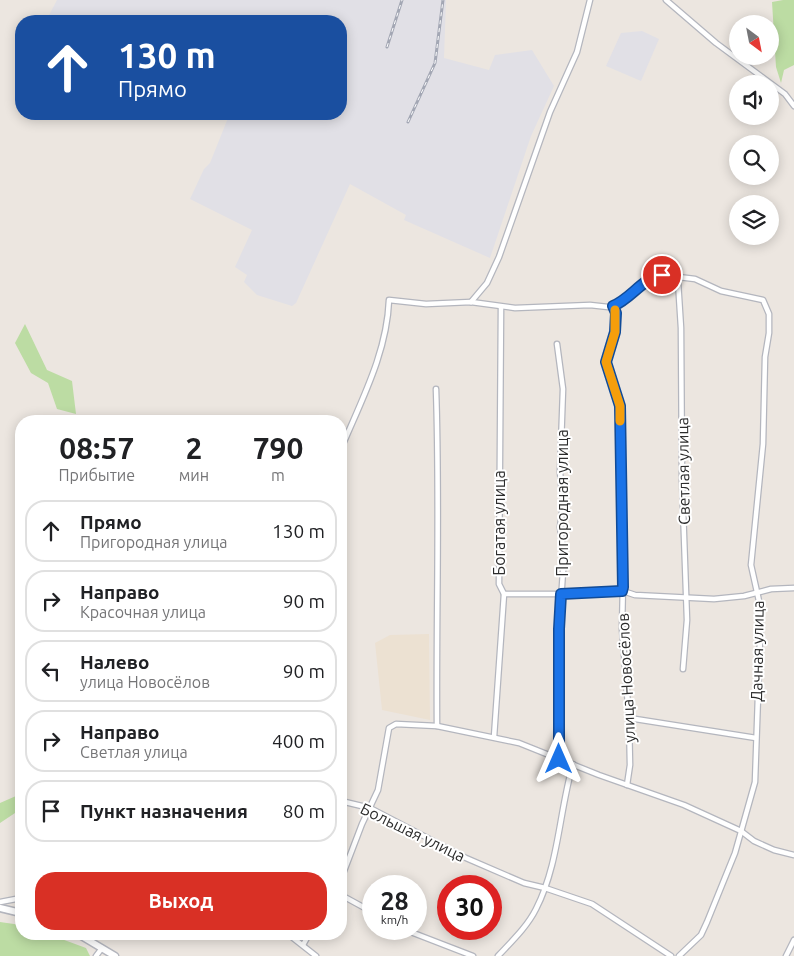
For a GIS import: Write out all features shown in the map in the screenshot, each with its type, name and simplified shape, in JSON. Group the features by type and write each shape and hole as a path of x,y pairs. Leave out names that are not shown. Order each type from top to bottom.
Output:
{"main road":[{"path":"0,908 15,912"},
{"path":"89,940 115,956"}],"street":[{"path":"471,302 487,283 502,250 550,112 577,52 590,0"},
{"path":"666,0 716,43 784,94 794,106"},
{"path":"347,435 383,345 388,322 389,300 426,304 471,302 501,307 613,306 624,301 652,277 672,275"},
{"name":"Дачная улица","path":"672,275 695,279 721,291 763,300 768,314 769,333 765,357 763,444 751,564 761,610 755,782 735,853 707,922 701,935 679,956"},
{"name":"Светлая улица","path":"672,275 678,281 681,328 687,620 683,669"},
{"name":"улица Новосёлов","path":"613,306 616,313 615,332 606,362 620,406 619,450 624,537 622,629 629,718 630,765 627,785"},
{"name":"Богатая улица","path":"494,737 504,594 499,584 501,307"},
{"name":"Пригородная улица","path":"556,344 563,389 560,472 563,505 560,527 564,557 559,662 559,759"},
{"path":"436,389 438,478 436,574 437,726"},
{"path":"504,594 622,591 635,595 714,599 744,596 771,588 794,588"},
{"path":"629,718 756,738"},
{"path":"347,864 381,778 386,736 389,728 396,724 437,726 519,743 684,805 741,830 754,841 774,850 794,855"},
{"path":"498,956 521,932 536,909 551,873 565,792 573,764"},
{"name":"Большая улица","path":"347,802 370,808 524,884 545,888 592,904 672,956"},
{"path":"347,898 362,906"},
{"path":"0,902 15,899"},
{"path":"427,938 473,956"},
{"path":"296,940 316,956"},
{"path":"303,945 306,940"},
{"path":"786,956 794,940"},
{"path":"96,956 102,948"}],"shaded area":[{"path":"57,0 446,0 444,58 489,70 495,55 532,50 554,86 531,136 490,258 404,220 406,215 350,184 296,303 292,306 257,295 244,282 247,275 235,267 252,230 190,199 204,169 210,163 227,120 347,120 347,15 49,15"},
{"path":"642,31 659,39 641,81 606,66 621,33"},
{"path":"429,634 430,720 382,710 375,643 390,635"}],"green space":[{"path":"794,0 794,65 784,70 781,83 776,65 779,65 779,15 773,15 772,2"},
{"path":"25,324 47,370 72,381 76,414 57,409 48,383 31,373 15,343"},
{"path":"15,796 15,813 0,823 0,803"},
{"path":"0,922 15,924 15,940 64,940 86,948 90,956 0,956"}],"railway":[{"path":"387,47 402,0"},
{"path":"408,122 435,63 443,0"}],"slow traffic":[{"path":"615,310 615,332 606,362 620,406 620,421"}],"route":[{"path":"559,759 559,629 561,594 622,591 623,587 624,537 619,450 620,406 606,362 615,332 616,313 613,306 624,301 652,277 662,275"}]}
